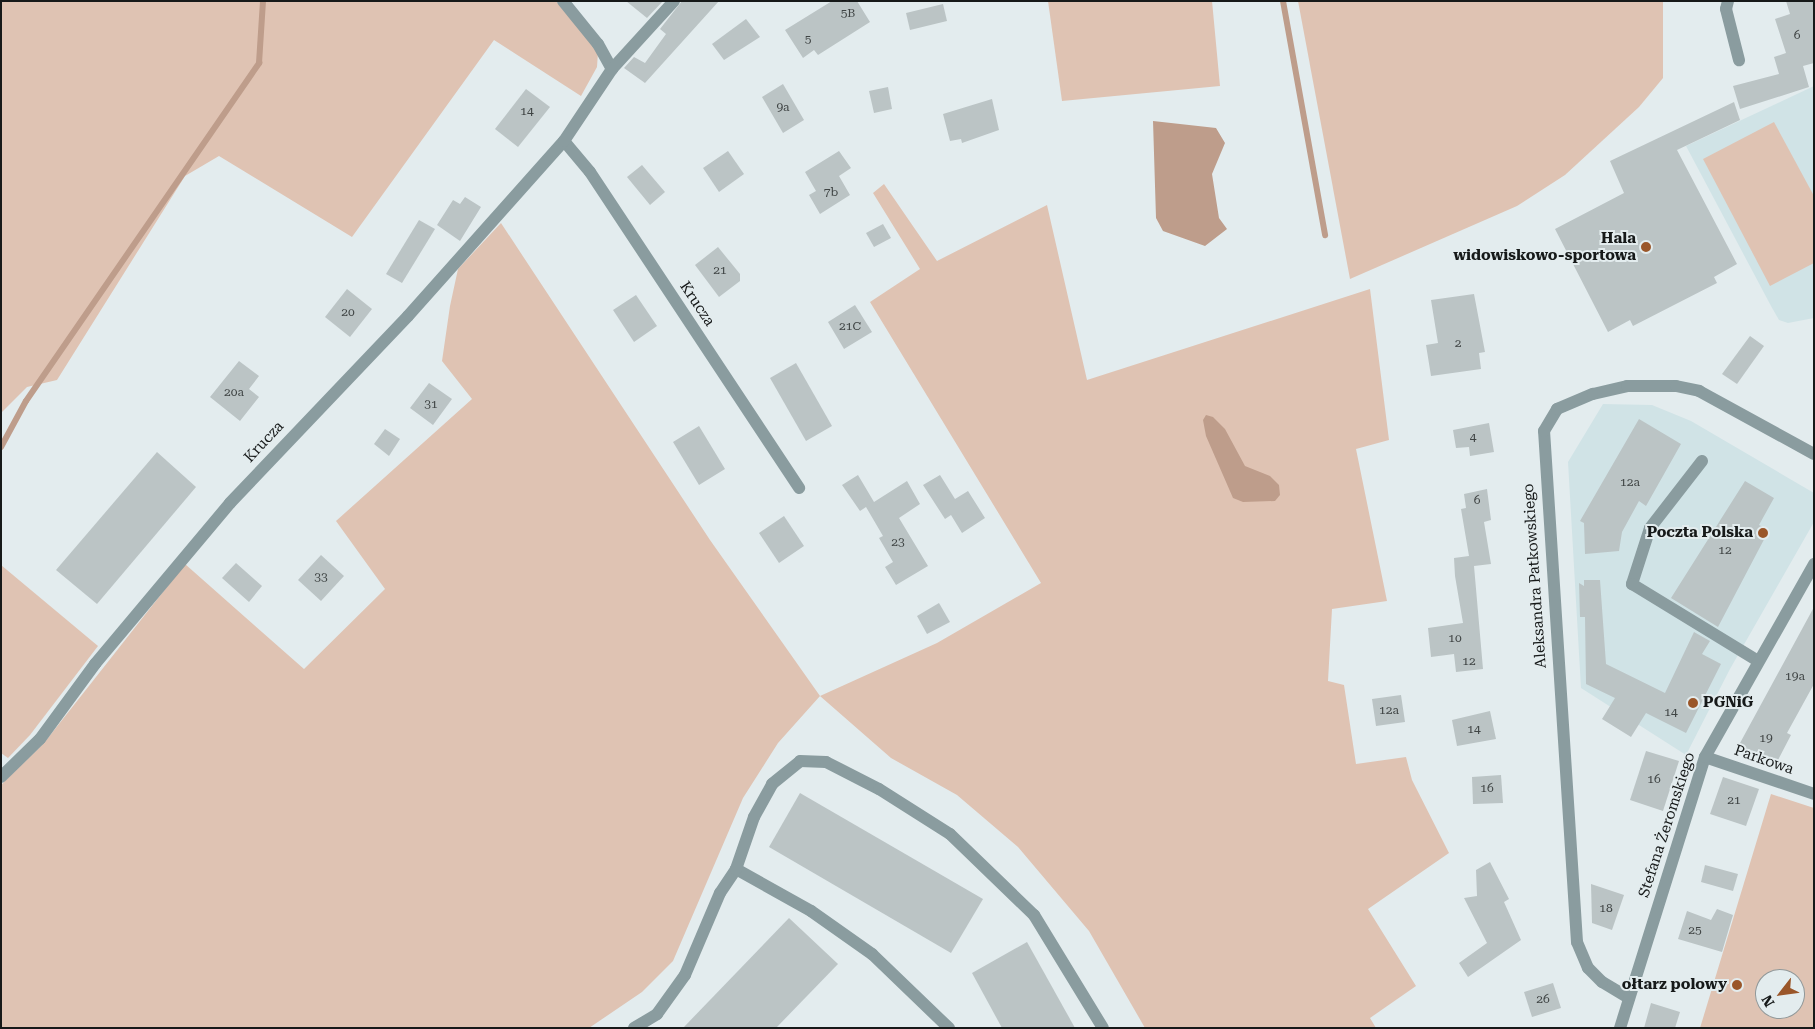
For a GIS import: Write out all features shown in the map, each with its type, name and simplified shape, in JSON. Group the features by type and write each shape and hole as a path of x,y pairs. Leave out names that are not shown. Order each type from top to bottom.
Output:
{"street":[{"path":"563,1 598,44 612,69"},
{"name":"Krucza","path":"1,777 40,739 95,664 230,503 408,316 564,141 612,69 674,1"},
{"path":"1728,1 1726,9 1740,60"},
{"name":"Krucza","path":"564,141 590,172 799,488"},
{"name":"Aleksandra Patkowskiego","path":"1629,998 1602,982 1588,968 1577,942 1544,430 1558,409 1572,401 1627,386 1676,386 1699,391 1814,454"},
{"path":"1702,461 1650,528 1632,584 1758,661"},
{"name":"Stefana Żeromskiego","path":"1620,1028 1705,757 1814,564"},
{"name":"Parkowa","path":"1705,757 1814,794"},
{"path":"634,1028 657,1014 671,998 736,869 754,817 772,784 800,761 826,762 879,789 950,834 995,874 1034,915 1055,944 1103,1028"},
{"path":"736,869 811,911 872,954 949,1028"}],"shaded area":[{"path":"1,1 556,1 598,52 597,67 581,96 494,40 352,237 219,156 185,176 57,380 27,387 1,413"},
{"path":"1048,1 1212,1 1220,86 1062,101"},
{"path":"1298,1 1663,1 1663,78 1639,107 1565,175 1517,206 1350,279"},
{"path":"1814,86 1814,318 1788,323 1779,320 1686,146"},
{"path":"1153,121 1216,128 1225,143 1212,174 1219,218 1227,229 1205,246 1163,231 1156,218"},
{"path":"1774,122 1814,196 1814,263 1770,286 1703,159"},
{"path":"884,184 937,261 1047,205 1087,380 1370,289 1389,440 1356,449 1387,601 1332,609 1328,681 1344,685 1356,764 1406,757 1412,780 1449,853 1368,909 1416,986 1370,1018 1376,1028 1145,1028 1089,931 1018,847 957,795 891,758 820,696 937,643 1041,583 870,302 920,269 873,193"},
{"path":"501,223 710,540 820,696 778,743 743,798 673,961 642,992 589,1028 1,1028 1,785 44,743 185,564 304,669 385,589 336,521 472,399 442,361 450,306 458,269"},
{"path":"1603,404 1652,405 1691,421 1814,493 1814,522 1730,669 1686,755 1581,688 1568,462"},
{"path":"1206,415 1213,417 1225,429 1245,466 1270,476 1279,485 1280,495 1275,501 1243,502 1233,498 1206,436 1203,420"},
{"path":"1,565 98,646 30,735 8,758 1,753"},
{"path":"1771,794 1814,808 1814,1028 1700,1028"}],"building":[{"path":"626,1 663,1 647,18"},
{"path":"682,1 719,1 645,83 624,68 634,57 645,63 666,34 660,29"},
{"path":"832,1 857,1 870,22 818,55 814,50 803,58 785,30"},
{"path":"1786,1 1814,1 1814,63 1803,66 1809,87 1740,109 1733,86 1779,74 1774,57 1786,53 1775,19 1790,14"},
{"path":"943,4 947,21 910,30 906,13"},
{"path":"746,19 760,37 724,60 712,44"},
{"path":"783,84 804,120 783,133 762,97"},
{"path":"888,87 892,109 874,113 869,91"},
{"path":"526,89 550,107 518,147 495,129"},
{"path":"992,99 999,130 962,143 961,139 950,141 943,114"},
{"name":"Hala widowiskowo-sportowa","path":"1734,102 1740,120 1677,150 1737,264 1714,277 1717,283 1633,326 1630,320 1608,332 1555,229 1624,193 1610,161"},
{"path":"728,151 744,174 719,192 703,168"},
{"path":"839,151 851,168 839,176 850,195 820,214 809,195 816,191 805,172"},
{"path":"642,165 665,192 650,205 627,177"},
{"path":"465,197 481,207 460,241 437,225 453,200 460,204"},
{"path":"419,220 435,229 402,283 386,274"},
{"path":"883,224 891,238 874,247 866,233"},
{"path":"718,247 740,274 740,281 719,297 695,265"},
{"path":"347,289 372,309 350,337 325,317"},
{"path":"1474,294 1485,352 1479,353 1481,369 1431,376 1426,345 1438,343 1431,300"},
{"path":"636,295 657,326 634,342 613,310"},
{"path":"855,305 872,332 844,349 828,322"},
{"path":"1750,336 1764,346 1737,384 1722,374"},
{"path":"239,361 259,376 249,389 259,397 240,421 210,397"},
{"path":"796,363 832,426 806,441 770,378"},
{"path":"429,383 452,399 433,425 410,408"},
{"path":"1639,419 1681,444 1646,506 1639,501 1622,532 1619,551 1585,554 1584,523 1580,521"},
{"path":"1489,423 1494,452 1470,456 1469,447 1456,448 1453,430"},
{"path":"699,426 725,469 699,485 673,442"},
{"path":"385,429 400,439 389,456 374,444"},
{"path":"157,452 196,487 97,604 56,570"},
{"path":"858,475 874,502 907,481 920,504 899,518 928,566 896,585 885,567 893,562 879,538 883,536 866,507 860,511 842,485"},
{"path":"940,475 955,499 968,491 985,518 962,533 951,515 945,519 923,485"},
{"path":"1745,481 1774,498 1759,525 1769,530 1718,627 1671,598"},
{"path":"1487,489 1491,520 1484,522 1491,564 1474,566 1483,669 1456,672 1454,654 1431,657 1428,628 1463,623 1454,558 1469,556 1461,509 1466,508 1464,494"},
{"path":"784,516 804,546 779,563 759,533"},
{"path":"321,555 344,576 321,601 298,580"},
{"path":"236,563 262,586 249,602 222,578"},
{"path":"1584,580 1600,580 1606,664 1665,693 1694,632 1710,641 1702,654 1721,664 1686,733 1646,713 1631,737 1602,719 1615,698 1586,684 1585,617 1580,617 1579,583 1584,586"},
{"path":"939,603 950,622 927,634 917,616"},
{"path":"1814,607 1814,684 1787,733 1791,735 1777,762 1769,758 1768,762 1742,748 1740,743"},
{"path":"1401,695 1405,722 1376,726 1372,699"},
{"path":"1490,711 1496,739 1457,746 1452,720"},
{"path":"1646,751 1679,761 1663,811 1630,800"},
{"path":"1501,775 1503,803 1473,804 1472,777"},
{"path":"1723,777 1759,789 1746,826 1710,814"},
{"path":"800,793 983,899 951,953 769,847"},
{"path":"1490,862 1509,899 1504,902 1521,940 1468,977 1459,963 1487,943 1464,898 1477,896 1476,870"},
{"path":"1705,865 1738,874 1733,891 1701,882"},
{"path":"1591,884 1624,895 1612,930 1592,923"},
{"path":"1717,909 1733,915 1722,952 1678,939 1687,911 1711,920"},
{"path":"789,918 838,964 776,1028 683,1028"},
{"path":"1027,942 1075,1028 1002,1028 972,973"},
{"path":"1553,983 1561,1008 1532,1017 1524,992"},
{"path":"1651,1003 1680,1012 1675,1028 1644,1028"}],"waterway":[{"path":"1,447 26,401 259,63 263,1"},
{"path":"1283,1 1325,235"}],"place":[{"name":"Hala widowiskowo-sportowa","path":"1646,247"},
{"name":"Poczta Polska","path":"1763,533"},
{"name":"PGNiG","path":"1693,703"},
{"name":"ołtarz polowy","path":"1737,985"}]}
